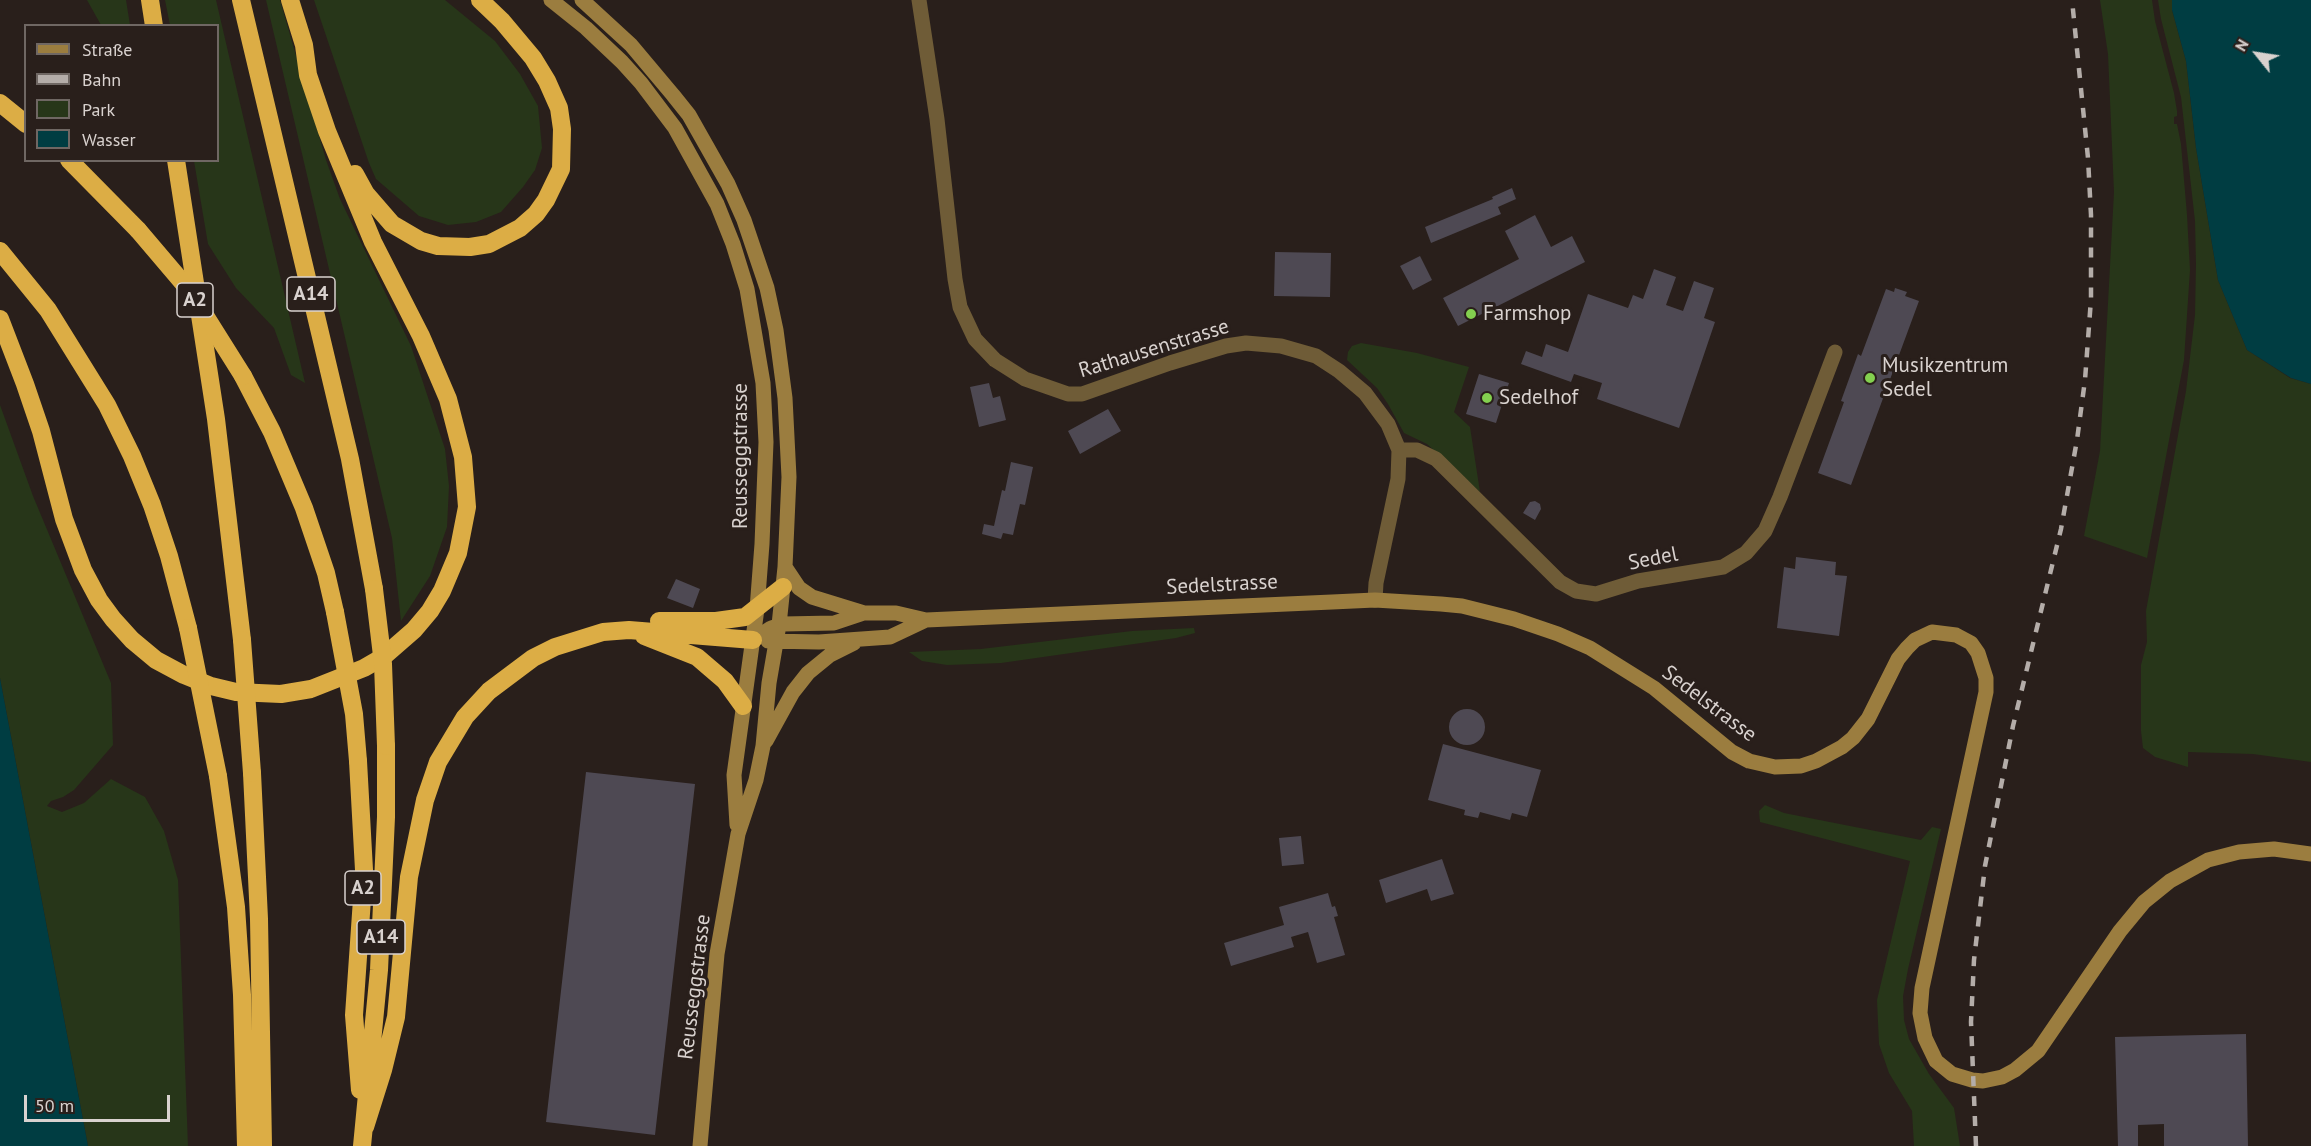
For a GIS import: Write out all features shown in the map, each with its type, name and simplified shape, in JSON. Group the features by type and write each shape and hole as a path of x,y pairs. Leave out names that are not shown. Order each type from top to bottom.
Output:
{"highway":[{"path":"150,0 154,24"},
{"name":"A14","path":"241,0 350,459 374,589 384,675 386,746 382,915 365,1127"},
{"path":"0,320 31,403 64,519 83,570 113,619 132,640 156,660 183,675 210,686 236,692 280,694 311,689 342,678 383,657 407,637 430,611 442,591 458,553 467,507 463,457 448,399 421,336 373,242 327,131 308,75 304,45 290,0"},
{"path":"304,45 316,68 342,144 355,173 366,194 392,224 421,241 455,248 489,244 520,228 536,214 546,200 561,169 562,129 559,108 547,81 533,58 480,0"},
{"path":"0,104 24,122"},
{"name":"A2","path":"71,162 138,230 189,290 243,376 272,432 301,499 326,573 354,714 358,761 364,870 354,1015 365,1127"},
{"path":"176,162 216,419 242,640 252,773 259,919 263,1146"},
{"path":"0,250 48,310 107,405 132,456 169,556 188,628 218,776 237,929 245,1074 246,1146"},
{"name":"A2","path":"628,630 666,620 716,621 744,617 783,587"},
{"name":"A2","path":"628,630 697,657 725,681 743,706"},
{"name":"A2","path":"362,1146 365,1127 383,1070 396,1017 411,865 425,800 438,762 465,717 489,691 532,658 555,647 603,632 628,630 753,640"}],"main road":[{"name":"Reusseggstrasse","path":"551,0 586,28 621,62 641,83 675,128 707,184 733,244 747,289 763,383 766,442 765,495 757,609 734,775 738,834"},
{"name":"Reusseggstrasse","path":"582,0 631,45 689,115 728,184 752,242 771,308 785,398 789,477 785,567 779,625 766,707 763,746 756,780 738,834 717,954 700,1146"},
{"path":"785,567 800,588 812,597 864,613"},
{"name":"Sedelstrasse","path":"753,640 779,625 834,623 864,613 896,613 926,620 1375,600 1462,606 1514,619 1571,639 1611,659 1648,683 1731,752 1749,761 1775,767 1801,766 1831,755 1853,738 1868,718 1898,659 1915,640 1924,634 1938,632 1956,635 1971,643 1983,665 1986,678 1984,703 1920,1004 1922,1030 1930,1050 1943,1068 1963,1078 1983,1081 2015,1070 2026,1062 2049,1036 2128,920 2152,895 2180,874 2208,860 2248,850 2274,849 2311,854"},
{"name":"Sedelstrasse","path":"753,640 819,642 890,637 926,620"},
{"path":"763,746 793,692 808,673 830,656 863,639"}],"street":[{"name":"Rathausenstrasse","path":"919,0 937,119 960,307 975,339 995,360 1025,379 1068,394 1082,394 1226,346 1255,343 1281,346 1316,356 1339,371 1365,393 1388,424 1399,450 1398,479 1376,583 1375,600"},
{"name":"Sedel","path":"1399,450 1417,450 1436,459 1560,582 1576,591 1596,594 1638,581 1723,567 1746,553 1765,531 1835,352"}],"green space":[{"path":"87,0 126,0 130,24 100,24"},
{"path":"165,0 216,0 305,383 291,375 274,328 236,288 208,244 194,162 219,162 219,24 170,24"},
{"path":"266,0 280,0 326,160 340,199 411,346 445,449 449,486 447,527 430,576 401,621 392,538"},
{"path":"314,0 445,0 495,41 520,74 538,106 542,148 535,170 501,212 476,222 448,225 419,216 376,179"},
{"path":"2100,0 2152,0 2177,111 2174,124 2177,124 2181,144 2187,215 2190,270 2184,360 2147,558 2084,536 2100,451 2114,192 2108,54"},
{"path":"2158,0 2172,0 2172,10 2186,61 2196,148 2218,280 2247,350 2290,378 2311,384 2311,762 2253,754 2188,752 2188,767 2155,757 2143,748 2141,665 2147,642 2146,611 2186,391 2195,315 2195,221 2181,97"},
{"path":"1361,343 1417,353 1469,367 1454,412 1470,427 1480,492 1427,444 1404,433 1377,388 1347,360 1352,346"},
{"path":"0,405 33,496 111,683 113,745 74,790 51,801 47,806 62,812 84,803 111,779 145,797 164,831 178,880 188,1146 88,1146 0,678"},
{"path":"1194,628 1195,633 1176,638 1001,663 947,665 922,661 909,652 981,649 1132,631"},
{"path":"1765,805 1784,813 1921,840 1932,827 1941,829 1908,969 1903,996 1904,1020 1909,1039 1929,1074 1954,1108 1960,1146 1914,1146 1912,1111 1889,1073 1879,1044 1877,1000 1910,861 1760,822 1759,811"}],"water":[{"path":"2172,0 2311,0 2311,384 2291,378 2247,350 2218,280 2196,148 2186,61 2172,10"},
{"path":"0,678 88,1146 0,1146"}],"building":[{"path":"1512,188 1516,199 1498,207 1501,214 1431,243 1425,227 1493,199 1492,197"},
{"path":"1535,215 1551,247 1572,236 1585,262 1458,326 1443,298 1519,259 1505,231"},
{"path":"1275,252 1331,253 1330,297 1274,296"},
{"path":"1420,256 1432,280 1413,290 1400,266"},
{"path":"1654,269 1676,277 1666,305 1683,311 1694,281 1714,288 1704,318 1715,322 1679,428 1597,399 1602,383 1574,374 1571,382 1521,364 1526,351 1542,357 1546,344 1568,352 1588,294 1628,308 1633,295 1643,299"},
{"name":"Musikzentrum Sedel","path":"1895,288 1907,292 1905,296 1919,301 1851,485 1818,473 1844,402 1841,401 1858,354 1861,356 1886,289 1894,292"},
{"name":"Sedelhof","path":"1479,374 1509,383 1496,423 1466,414"},
{"path":"989,383 993,398 1000,396 1006,420 979,427 970,387"},
{"path":"1108,409 1121,431 1080,454 1068,431"},
{"path":"1011,462 1033,467 1025,505 1020,504 1013,535 1003,533 1001,539 982,534 984,524 994,526"},
{"path":"1535,501 1540,504 1541,509 1535,520 1523,513 1530,502"},
{"path":"1796,557 1836,562 1835,575 1847,576 1839,636 1777,628 1784,567 1795,569"},
{"path":"676,579 700,589 693,608 667,598"},
{"path":"1467,709 1480,714 1485,727 1480,740 1467,745 1454,740 1449,727 1454,714"},
{"path":"1443,744 1541,770 1527,817 1512,813 1510,820 1480,812 1478,818 1464,815 1465,810 1428,800"},
{"path":"586,772 695,784 655,1135 546,1122"},
{"path":"1301,836 1304,864 1282,866 1279,838"},
{"path":"1442,859 1454,894 1431,901 1427,889 1386,903 1379,880"},
{"path":"1328,893 1332,907 1335,906 1338,916 1334,917 1345,955 1317,963 1308,932 1291,937 1294,947 1231,966 1224,943 1284,925 1279,907"},
{"path":"2246,1034 2248,1146 2164,1146 2164,1124 2138,1125 2138,1146 2118,1146 2115,1037"}],"railway":[{"path":"1976,1146 1971,1022 1974,960 1985,866 2013,726 2061,529 2085,380 2091,299 2091,215 2088,158 2072,0"}],"place":[{"name":"Farmshop","path":"1471,314"},
{"name":"Musikzentrum Sedel","path":"1870,378"},
{"name":"Sedelhof","path":"1487,398"}]}
